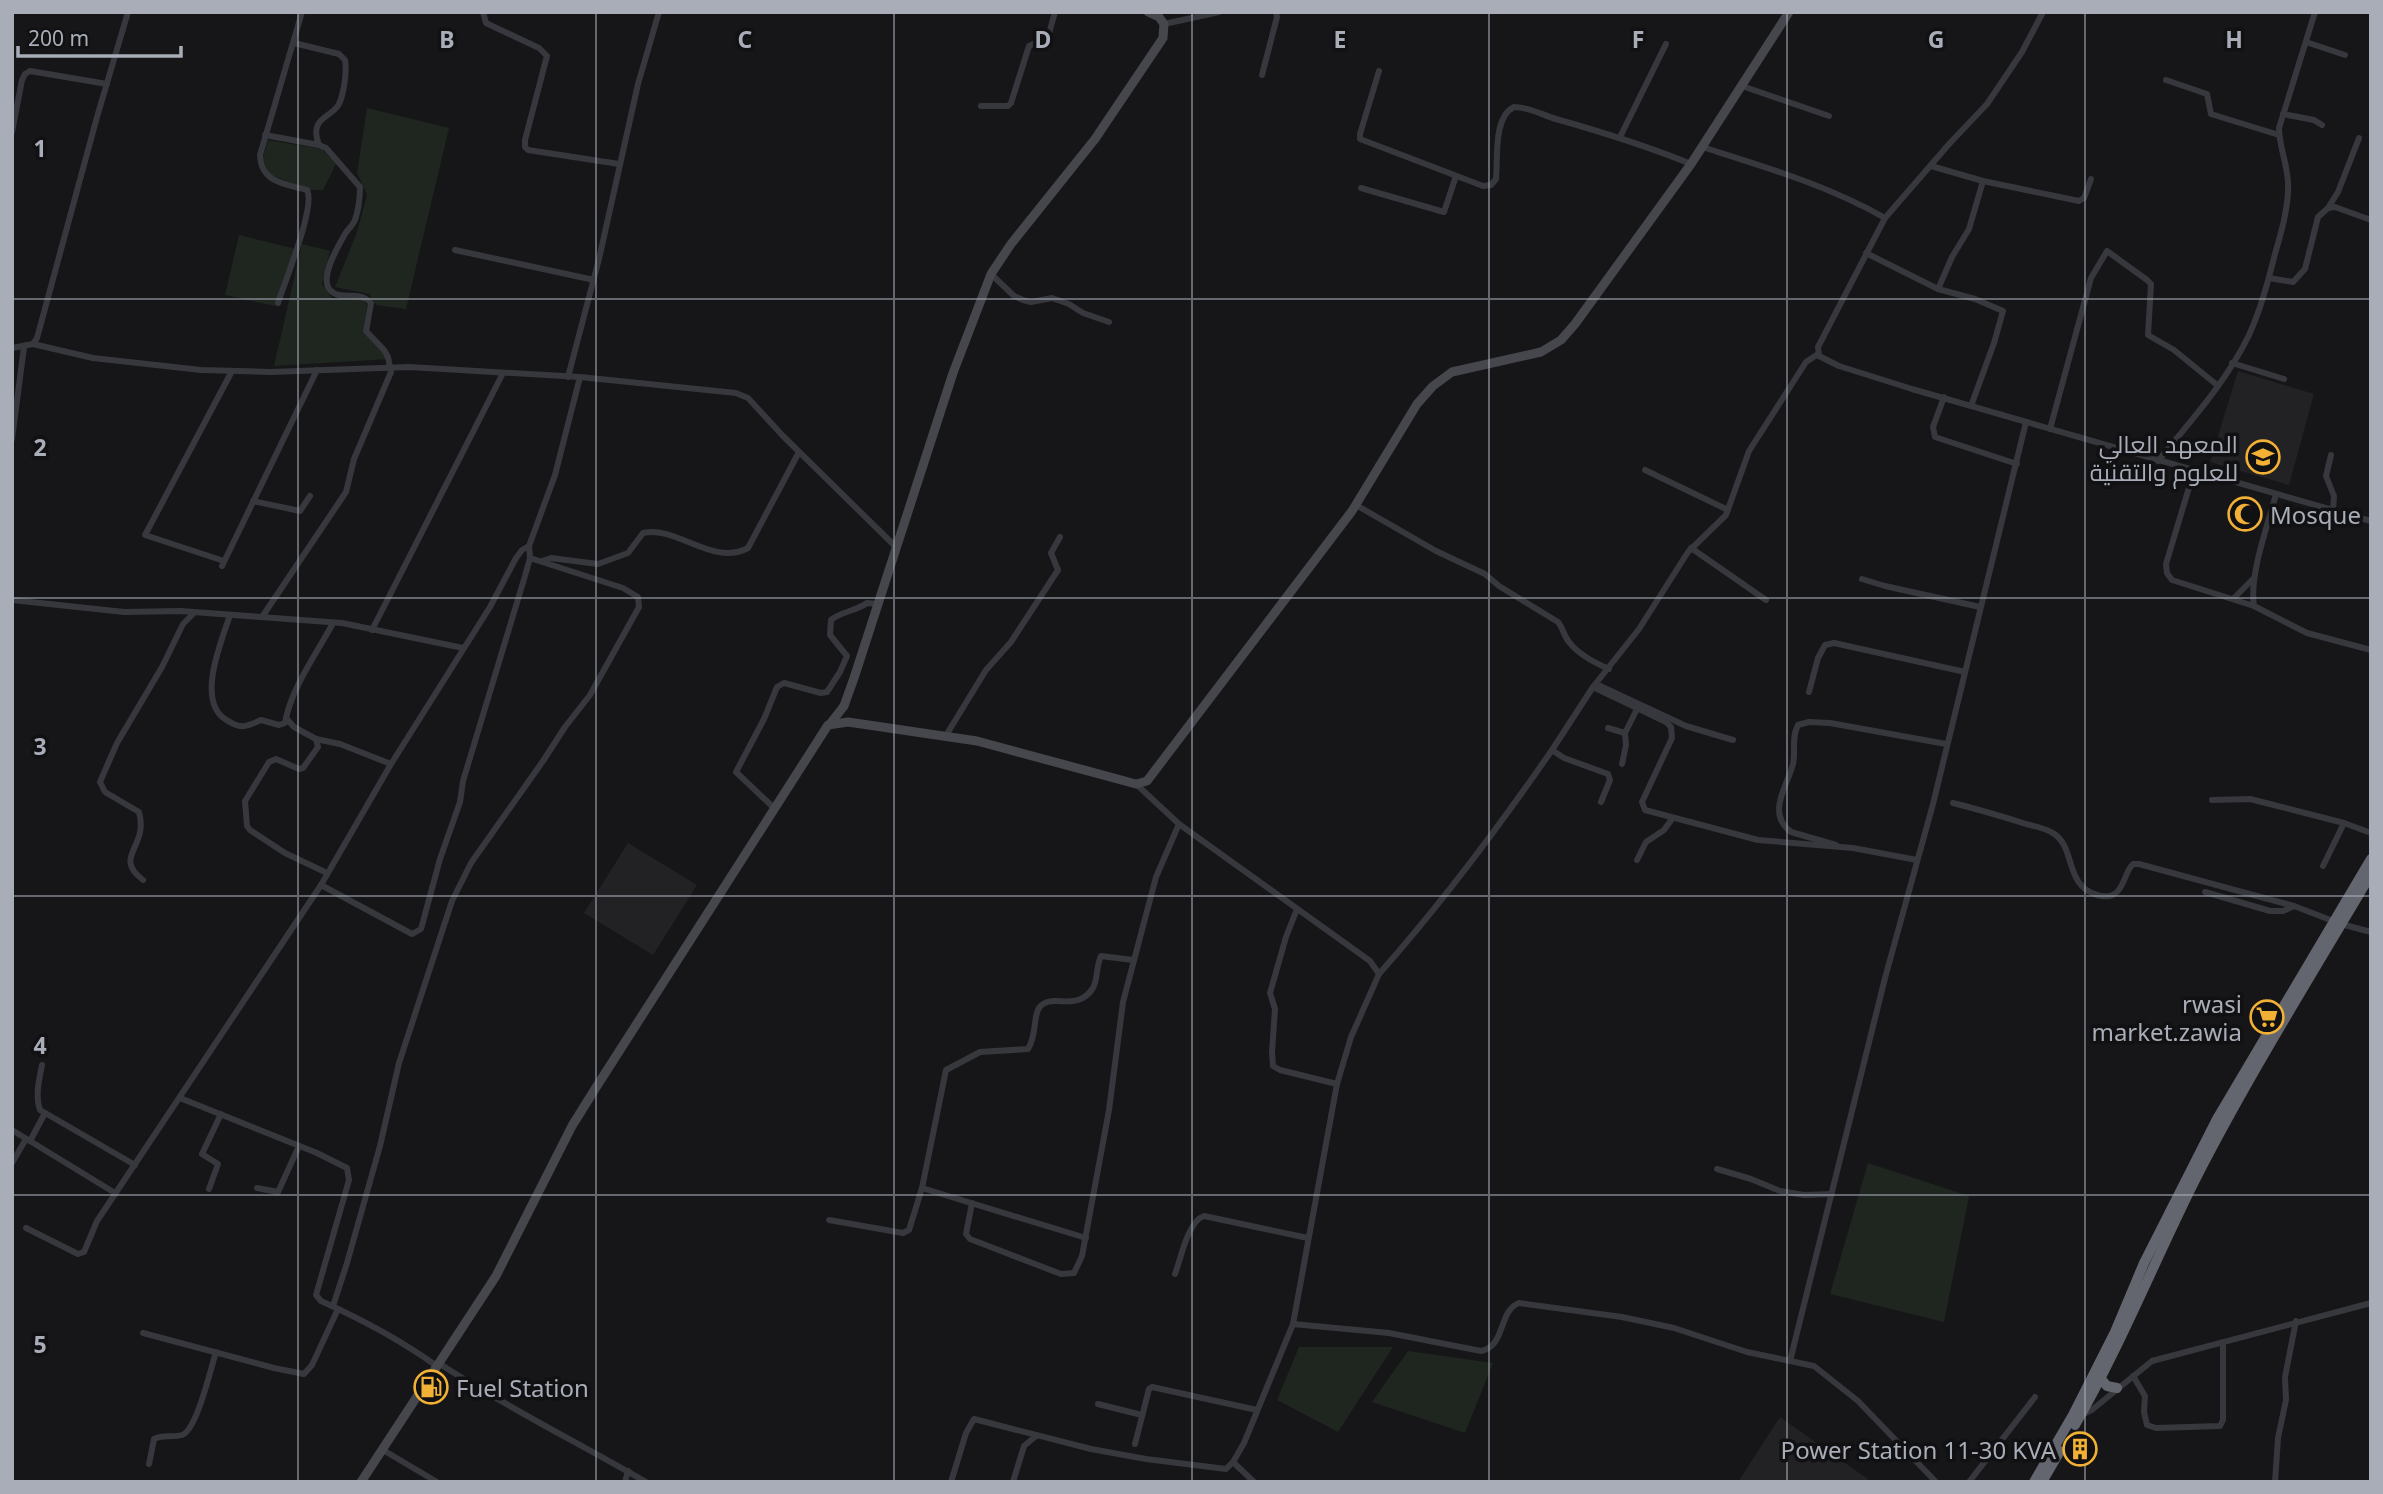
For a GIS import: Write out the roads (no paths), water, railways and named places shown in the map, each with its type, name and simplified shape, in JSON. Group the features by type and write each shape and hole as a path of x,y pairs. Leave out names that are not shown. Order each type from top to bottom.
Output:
{"highway":[{"path":"2034,1482 2101,1379 2151,1269 2239,1097 2371,859"},
{"path":"2042,1482 2077,1415 2144,1263 2217,1119 2337,922 2371,874"},
{"path":"2101,1379 2107,1386 2118,1388"}],"street":[{"path":"33,344 37,338 128,12"},
{"path":"483,12 486,23 539,48 547,56 525,139 527,150 618,164"},
{"path":"568,377 594,281 618,164 659,12"},
{"path":"981,106 1008,106 1011,103 1029,46 1048,37 1055,12"},
{"path":"361,1482 496,1276 572,1126 818,738 844,706 956,363 991,274 1011,244 1095,139 1163,38 1164,24 1159,17 1148,12"},
{"path":"1164,24 1219,12"},
{"path":"1262,75 1276,12"},
{"path":"1136,784 1151,778 1356,505 1417,404 1433,386 1452,372 1541,352 1561,340 1575,324 1691,164 1789,12"},
{"path":"2043,12 2022,52 1987,104 1885,218 1818,347 1818,354 1822,359 1839,366 1971,406 2371,521"},
{"path":"2158,461 2217,385 2250,333 2269,278 2285,216 2289,188 2279,135 2283,114 2315,12"},
{"path":"278,303 307,219 311,198 307,190 271,179 263,172 260,155 294,43 300,13"},
{"path":"2306,42 2345,55"},
{"path":"294,43 340,54 345,60 339,104 321,119 316,134 319,145"},
{"path":"1620,137 1666,44"},
{"path":"12,132 22,80 28,72 33,70 107,84"},
{"path":"1379,71 1360,139 1483,186 1493,183 1496,176 1501,124 1506,113 1514,107 1620,137 1691,164"},
{"path":"2166,80 2207,94 2211,114 2279,135"},
{"path":"1742,86 1829,116"},
{"path":"2283,114 2314,120 2322,125"},
{"path":"261,617 346,492 354,459 391,372 384,349 366,331 371,303 359,295 344,296 335,293 329,289 326,282 326,272 342,238 354,223 360,194 357,182 330,151 319,145 265,135"},
{"path":"2269,278 2293,282 2305,269 2318,217 2328,208 2338,192 2359,138"},
{"path":"1702,147 1803,179 1854,200 1885,218"},
{"path":"1931,166 1983,181 2078,201 2084,198 2091,179"},
{"path":"1361,188 1444,212 1456,176"},
{"path":"1938,289 1952,257 1969,229 1983,181"},
{"path":"2328,208 2334,207 2371,220"},
{"path":"455,250 594,281"},
{"path":"2050,429 2091,278 2107,251 2151,284 2148,335 2174,350 2217,385"},
{"path":"1866,253 1938,289 1975,299 2003,311 1971,406"},
{"path":"991,274 1014,296 1023,300 1031,302 1052,298 1110,322"},
{"path":"12,348 33,344 93,358 201,370 317,370 390,366 580,377 742,394 896,547"},
{"path":"12,439 24,347"},
{"path":"951,1482 966,1433 974,1419 1132,1457 1222,1470 1233,1462 1244,1443 1293,1324 1336,1084 1351,1037 1379,974 1469,867 1594,686 1639,629 1691,548 1728,510 1752,444 1806,362 1818,354"},
{"path":"2232,363 2284,379"},
{"path":"232,371 145,535 223,563 317,370"},
{"path":"372,630 503,373"},
{"path":"321,885 412,934 421,929 530,558 529,545 555,475 580,377"},
{"path":"1944,397 1933,426 1934,437 2017,464"},
{"path":"1790,1361 2026,422"},
{"path":"542,561 551,558 598,564 630,552 646,532 725,553 738,553 748,548 799,452"},
{"path":"2331,455 2326,476 2334,496 2333,511"},
{"path":"1645,470 1728,510"},
{"path":"2194,471 2166,564 2167,573 2172,580 2255,606 2307,633 2371,650"},
{"path":"2255,606 2252,594 2255,578 2276,494"},
{"path":"253,501 300,511 310,496"},
{"path":"1356,505 1437,551 1485,574 1499,586 1558,622 1574,648 1609,669"},
{"path":"945,737 986,670 1011,642 1058,570 1051,552 1060,537"},
{"path":"26,1228 82,1254 87,1248 97,1221 321,885 391,764 490,607 516,558 529,545"},
{"path":"1691,548 1766,600"},
{"path":"143,1333 304,1374 312,1365 335,1307 380,1146 399,1063 456,892 471,863 590,695 639,607 638,597 623,588 530,558"},
{"path":"2233,599 2255,578"},
{"path":"1862,579 1980,607"},
{"path":"12,600 124,611 195,612 333,623 463,648"},
{"path":"775,808 736,772 764,719 776,689 784,684 827,692 847,656 830,635 831,620 867,603 878,604"},
{"path":"143,880 129,864 129,858 142,834 139,812 105,792 100,782 117,743 162,667 183,624 189,615 195,612"},
{"path":"230,615 212,673 212,688 219,715 239,726 247,727 261,720 282,725 287,708 333,623"},
{"path":"1809,692 1818,658 1825,645 1834,643 1965,672"},
{"path":"1594,686 1663,720 1671,727 1672,738 1642,805 1647,811 1768,842 1841,847 1917,860"},
{"path":"1594,686 1686,726 1733,740"},
{"path":"844,706 856,723"},
{"path":"1622,764 1626,745 1625,733 1637,709"},
{"path":"286,718 295,727 316,739 340,744 391,764"},
{"path":"1841,847 1832,842 1791,832 1778,811 1794,761 1793,741 1798,725 1809,722 1830,723 1947,744"},
{"path":"830,724 856,723 977,741 1136,784 1179,824 1370,961 1379,974"},
{"path":"1608,728 1625,733"},
{"path":"316,739 318,747 303,768 299,769 276,759 269,762 245,804 247,826 250,830 285,853 327,873"},
{"path":"1552,750 1564,758 1608,774 1610,780 1601,802"},
{"path":"2212,800 2250,799 2344,823 2371,833"},
{"path":"1952,803 2052,832 2064,845 2077,882 2089,893 2112,896 2120,887 2129,868 2133,864 2139,864 2294,906 2371,932"},
{"path":"1637,860 1646,842 1664,830 1672,819"},
{"path":"2323,866 2344,823"},
{"path":"972,1203 967,1237 1061,1274 1068,1275 1078,1268 1109,1110 1119,1023 1133,960 1156,877 1179,824"},
{"path":"2205,892 2270,911 2283,911 2294,906"},
{"path":"1297,909 1270,993 1276,1009 1273,1066 1336,1084"},
{"path":"829,1220 906,1232 911,1227 922,1188 946,1070 980,1052 1028,1049 1034,1039 1038,1010 1041,1006 1052,1001 1076,1002 1088,993 1094,986 1101,956 1133,960"},
{"path":"43,1065 38,1082 38,1106 45,1113 135,1165"},
{"path":"180,1098 342,1165 349,1174 316,1295 321,1301 371,1323 531,1420 646,1482"},
{"path":"12,1163 45,1113"},
{"path":"209,1189 218,1164 202,1154 220,1114"},
{"path":"12,1130 116,1193"},
{"path":"257,1188 278,1192 299,1146"},
{"path":"1717,1169 1780,1191 1804,1195 1832,1194"},
{"path":"922,1188 1086,1238"},
{"path":"1175,1274 1191,1228 1198,1217 1308,1238"},
{"path":"1293,1324 1389,1333 1481,1352 1488,1350 1495,1343 1513,1305 1524,1303 1622,1317 1674,1328 1747,1352 1819,1368 1858,1401 1936,1482"},
{"path":"2077,1415 2093,1409 2152,1361 2371,1303"},
{"path":"2275,1482 2278,1438 2286,1400 2285,1377 2296,1321"},
{"path":"2133,1376 2145,1396 2147,1425 2156,1428 2220,1426 2223,1420 2223,1342"},
{"path":"149,1464 154,1439 160,1436 181,1436 188,1431 200,1405 216,1352"},
{"path":"1135,1444 1149,1389 1152,1387 1257,1410"},
{"path":"1969,1482 2035,1397"},
{"path":"1098,1404 1142,1415"},
{"path":"1013,1482 1024,1446 1036,1436"},
{"path":"383,1450 437,1482"},
{"path":"1233,1462 1254,1482"},
{"path":"625,1482 628,1471"}],"place":[{"name":"المعهد العالي للعلوم والتقنية","path":"2263,457"},
{"name":"Mosque","path":"2245,514"},
{"name":"rwasi market.zawia","path":"2267,1017"},
{"name":"Fuel Station","path":"431,1387"},
{"name":"Power Station 11-30 KVA","path":"2080,1449"}]}
